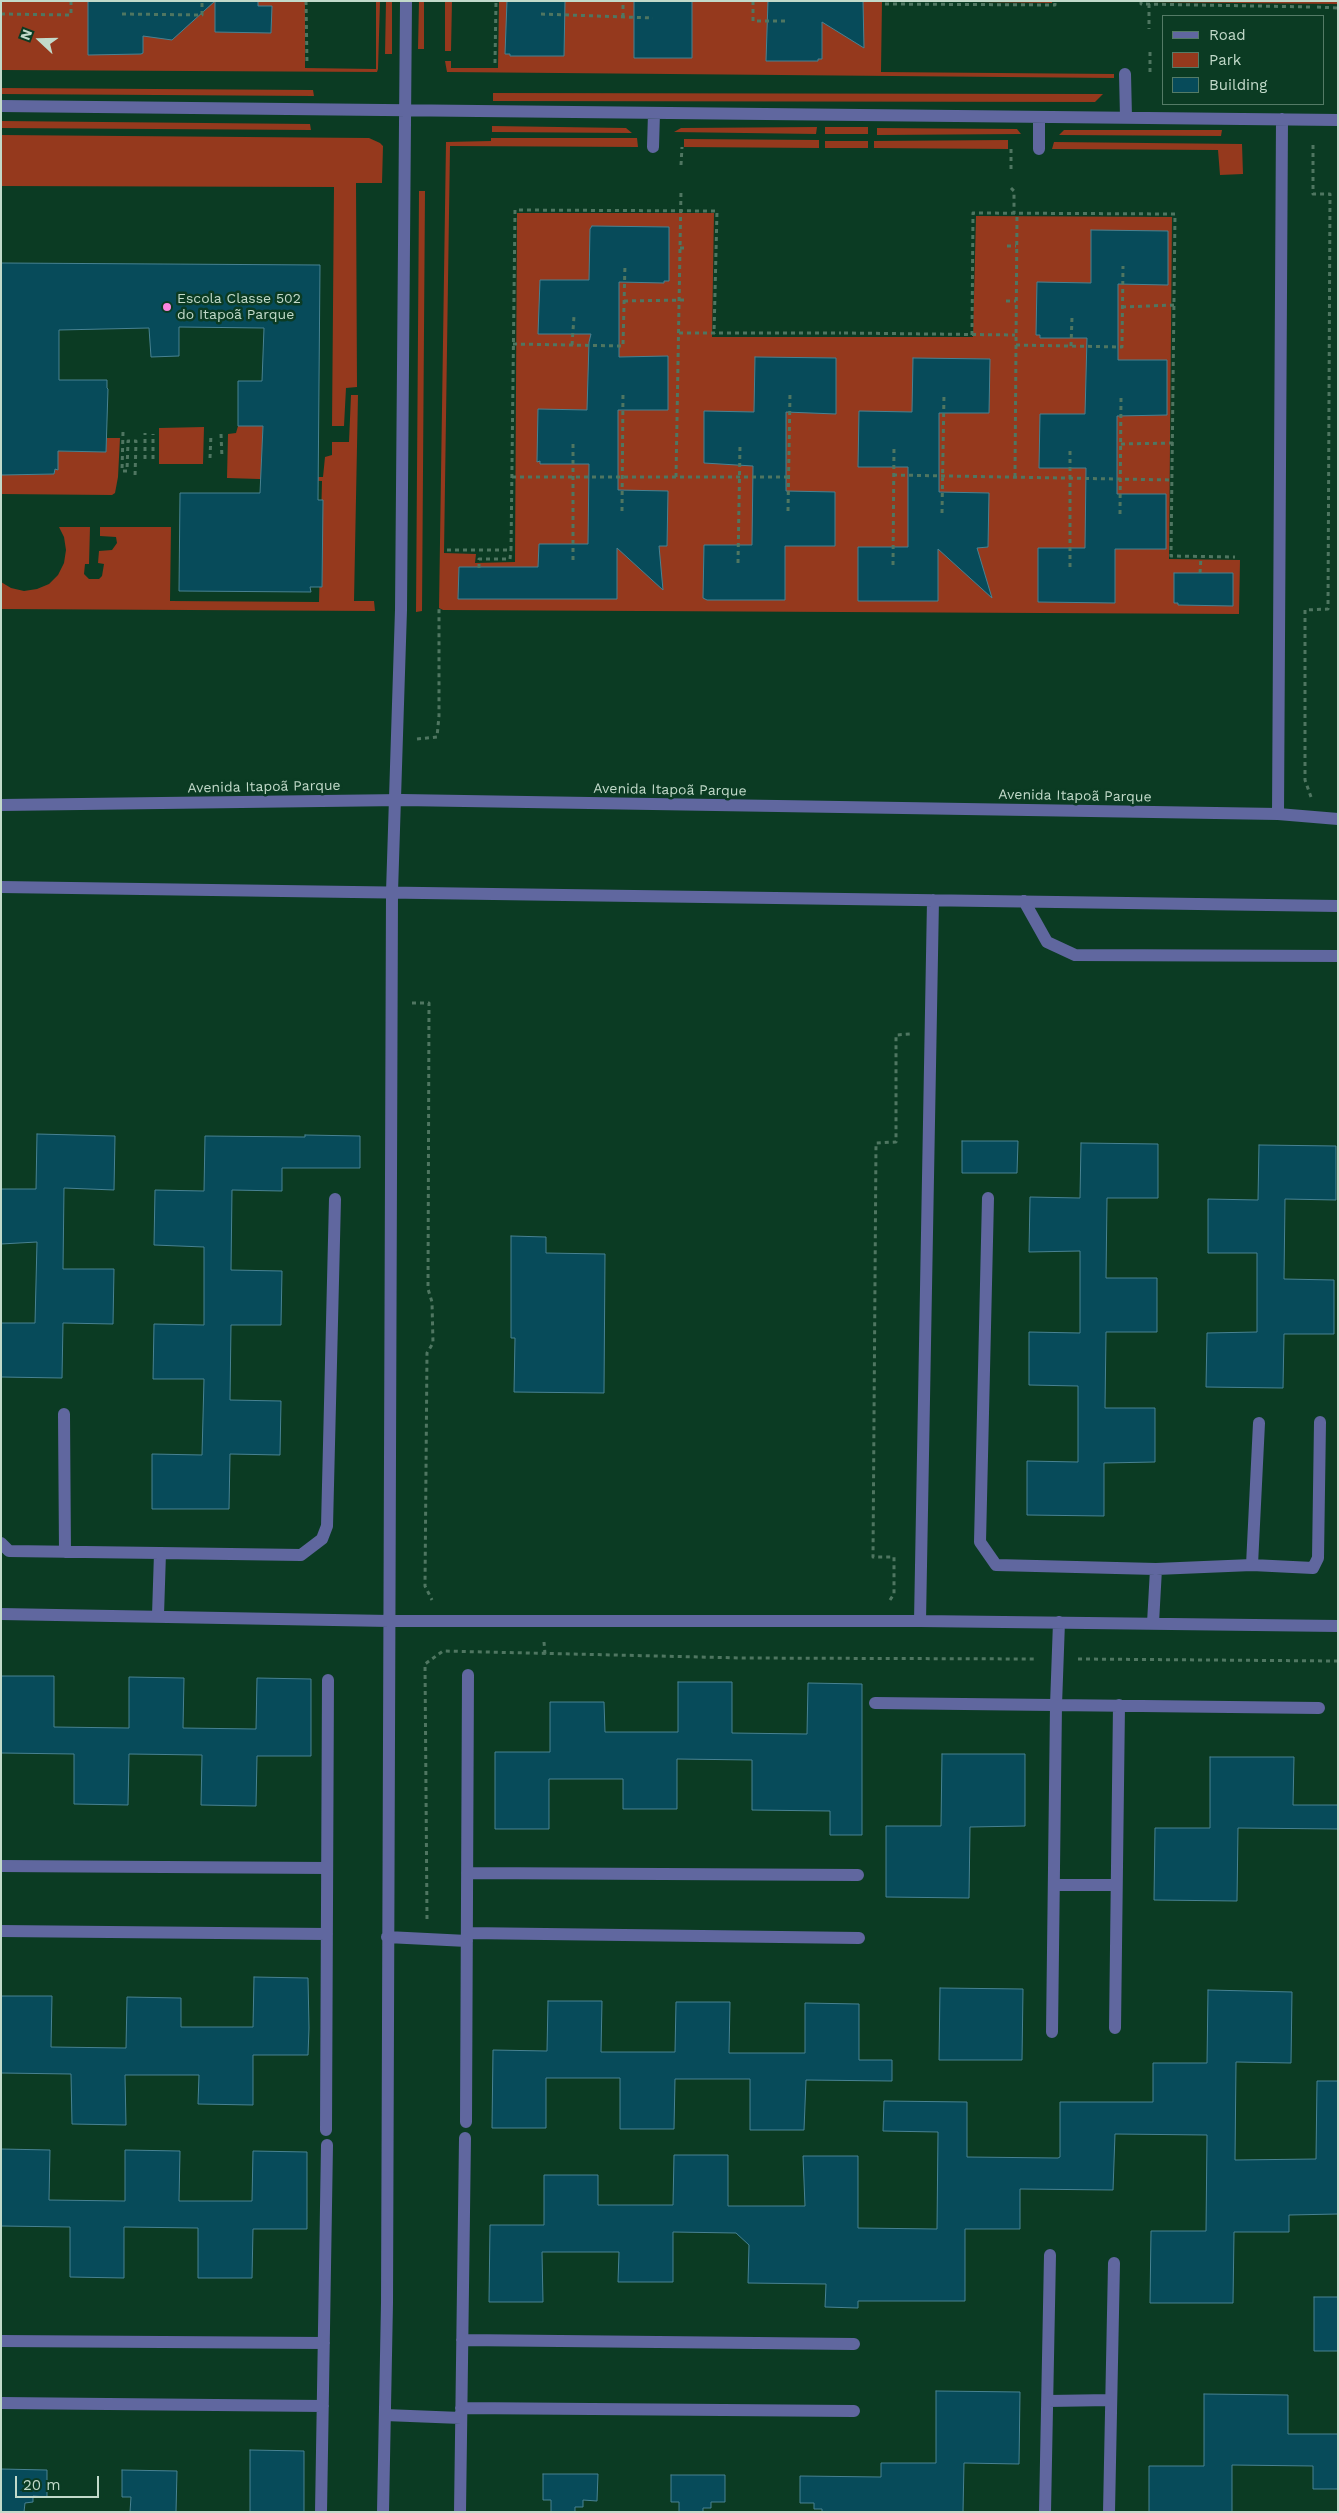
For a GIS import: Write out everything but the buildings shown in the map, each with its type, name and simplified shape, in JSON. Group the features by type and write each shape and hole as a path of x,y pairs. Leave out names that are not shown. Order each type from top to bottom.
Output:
{"street":[{"path":"383,2512 392,892 401,610 406,1"},
{"path":"1126,74 1126,117"},
{"path":"1,106 1338,120"},
{"path":"654,113 654,147"},
{"path":"1039,116 1039,149"},
{"path":"1278,814 1282,119"},
{"name":"Avenida Itapoã Parque","path":"1,805 394,800 1278,814 1338,819"},
{"path":"1,887 1338,906"},
{"path":"920,1621 933,900"},
{"path":"1024,901 1047,942 1075,955 1338,956"},
{"path":"988,1198 980,1542 996,1565 1156,1569 1252,1565 1314,1568 1318,1558 1320,1422"},
{"path":"1,1543 9,1551 301,1555 322,1539 327,1526 335,1200"},
{"path":"64,1414 65,1552"},
{"path":"1252,1565 1259,1423"},
{"path":"158,1615 160,1553"},
{"path":"1153,1623 1156,1569"},
{"path":"1,1614 158,1615 389,1622 920,1621 1338,1626"},
{"path":"1052,2032 1056,1705 1059,1622"},
{"path":"466,2122 468,1675"},
{"path":"326,2130 328,1680"},
{"path":"874,1703 1319,1708"},
{"path":"1115,2028 1119,1705"},
{"path":"1,1866 327,1868"},
{"path":"467,1873 858,1875"},
{"path":"1055,1885 1116,1885"},
{"path":"1,1931 327,1934"},
{"path":"387,1937 427,1939 467,1937 859,1938"},
{"path":"460,2512 465,2138"},
{"path":"321,2512 327,2145"},
{"path":"1045,2512 1050,2255"},
{"path":"1109,2512 1114,2263"},
{"path":"462,2340 854,2344"},
{"path":"1,2341 324,2343"},
{"path":"1048,2401 1111,2400"},
{"path":"1,2403 323,2406"},
{"path":"385,2415 854,2411"}],"path":[{"path":"1,14 71,16 71,1"},
{"path":"122,14 202,15 202,1"},
{"path":"306,1 307,65"},
{"path":"495,63 496,1"},
{"path":"623,1 623,17"},
{"path":"753,1 753,21 785,21"},
{"path":"885,4 1055,5 1055,1"},
{"path":"1141,1 1141,4 1338,8"},
{"path":"1149,4 1149,29"},
{"path":"541,14 652,18"},
{"path":"1150,52 1150,74"},
{"path":"1313,140 1313,194 1330,194 1328,609 1305,610 1305,780 1311,798 1317,804"},
{"path":"682,147 682,165"},
{"path":"1011,149 1011,169"},
{"path":"1011,188 1014,191 1017,246 1015,477"},
{"path":"676,477 681,191"},
{"path":"479,568 479,559 510,559 511,550 515,210 717,211 714,334"},
{"path":"972,335 973,213 1174,214 1172,556 1235,557"},
{"path":"1007,246 1017,246"},
{"path":"680,248 688,248"},
{"path":"513,344 623,346 625,264"},
{"path":"1016,345 1122,347 1123,266"},
{"path":"624,301 687,300"},
{"path":"1006,301 1016,301"},
{"path":"1122,307 1174,306"},
{"path":"572,345 574,316"},
{"path":"1071,346 1072,317"},
{"path":"679,333 1015,335"},
{"path":"622,511 623,392"},
{"path":"788,511 790,394"},
{"path":"942,513 944,394"},
{"path":"1120,514 1121,398"},
{"path":"123,432 122,470 127,470 128,441 136,441 135,477"},
{"path":"145,433 145,459"},
{"path":"153,434 153,459"},
{"path":"210,458 211,434"},
{"path":"221,434 222,458"},
{"path":"1121,444 1173,443"},
{"path":"573,444 574,563"},
{"path":"738,564 740,446"},
{"path":"893,565 894,446"},
{"path":"1070,449 1070,567"},
{"path":"893,475 1172,480"},
{"path":"512,477 788,477"},
{"path":"447,550 511,550"},
{"path":"1200,573 1201,557"},
{"path":"391,1004 429,1003 428,1289 432,1302 433,1343 427,1353 425,1586 430,1600 436,1602"},
{"path":"887,1605 894,1594 894,1557 873,1557 876,1143 896,1142 896,1034 931,1033"},
{"path":"427,1939 425,1664 443,1652 752,1658 1338,1661"}],"green space":[{"path":"1,1 305,1 305,68 376,69 376,1 380,1 378,69 377,72 1,70"},
{"path":"386,1 392,1 392,54 385,54"},
{"path":"419,1 424,1 424,49 418,49"},
{"path":"445,1 452,1 451,51 445,51"},
{"path":"499,1 882,1 881,72 1114,74 1114,78 447,72 445,61 451,61 451,68 498,68"},
{"path":"900,1 1052,1 1052,3"},
{"path":"1338,1 1338,4 1144,2"},
{"path":"1,88 313,90 314,96 1,94"},
{"path":"493,93 1103,94 1095,102 493,101"},
{"path":"1,121 310,124 311,130 1,128"},
{"path":"492,126 626,128 632,133 492,132"},
{"path":"817,127 816,134 674,132 681,128"},
{"path":"825,127 868,127 868,134 825,134"},
{"path":"877,128 1017,129 1021,134 877,135"},
{"path":"1064,130 1222,130 1221,136 1059,135"},
{"path":"1,135 369,138 380,143 383,146 382,183 356,183 357,387 346,388 344,426 332,426 334,187 1,186"},
{"path":"491,138 637,138 638,147 450,146 444,553 476,554 475,563 515,562 517,213 714,213 712,337 973,337 976,216 1172,217 1169,559 1240,560 1239,614 443,610 439,608 446,142 491,141"},
{"path":"684,139 819,140 819,148 684,147"},
{"path":"1008,140 1008,149 874,148 874,141"},
{"path":"825,141 868,141 868,148 825,148"},
{"path":"1054,142 1242,144 1243,174 1220,175 1218,150 1052,149"},
{"path":"419,191 425,191 422,611 416,612"},
{"path":"351,395 358,395 354,601 374,601 375,611 1,609 1,582 11,588 24,591 37,589 49,584 58,575 64,563 66,550 64,537 59,527 90,527 89,564 85,564 84,574 89,579 99,579 102,576 104,564 98,563 99,551 112,550 117,543 116,537 100,536 100,527 171,527 170,601 319,602 322,481 227,478 228,434 236,433 238,426 263,426 261,477 323,477 325,457 332,455 332,442 349,442"},
{"path":"204,427 203,464 159,464 159,428"},
{"path":"107,438 120,438 118,477 115,493 112,495 1,494 1,475 54,474 58,451 105,452"}],"place":[{"name":"Escola Classe 502 do Itapoã Parque","path":"167,307"}]}
